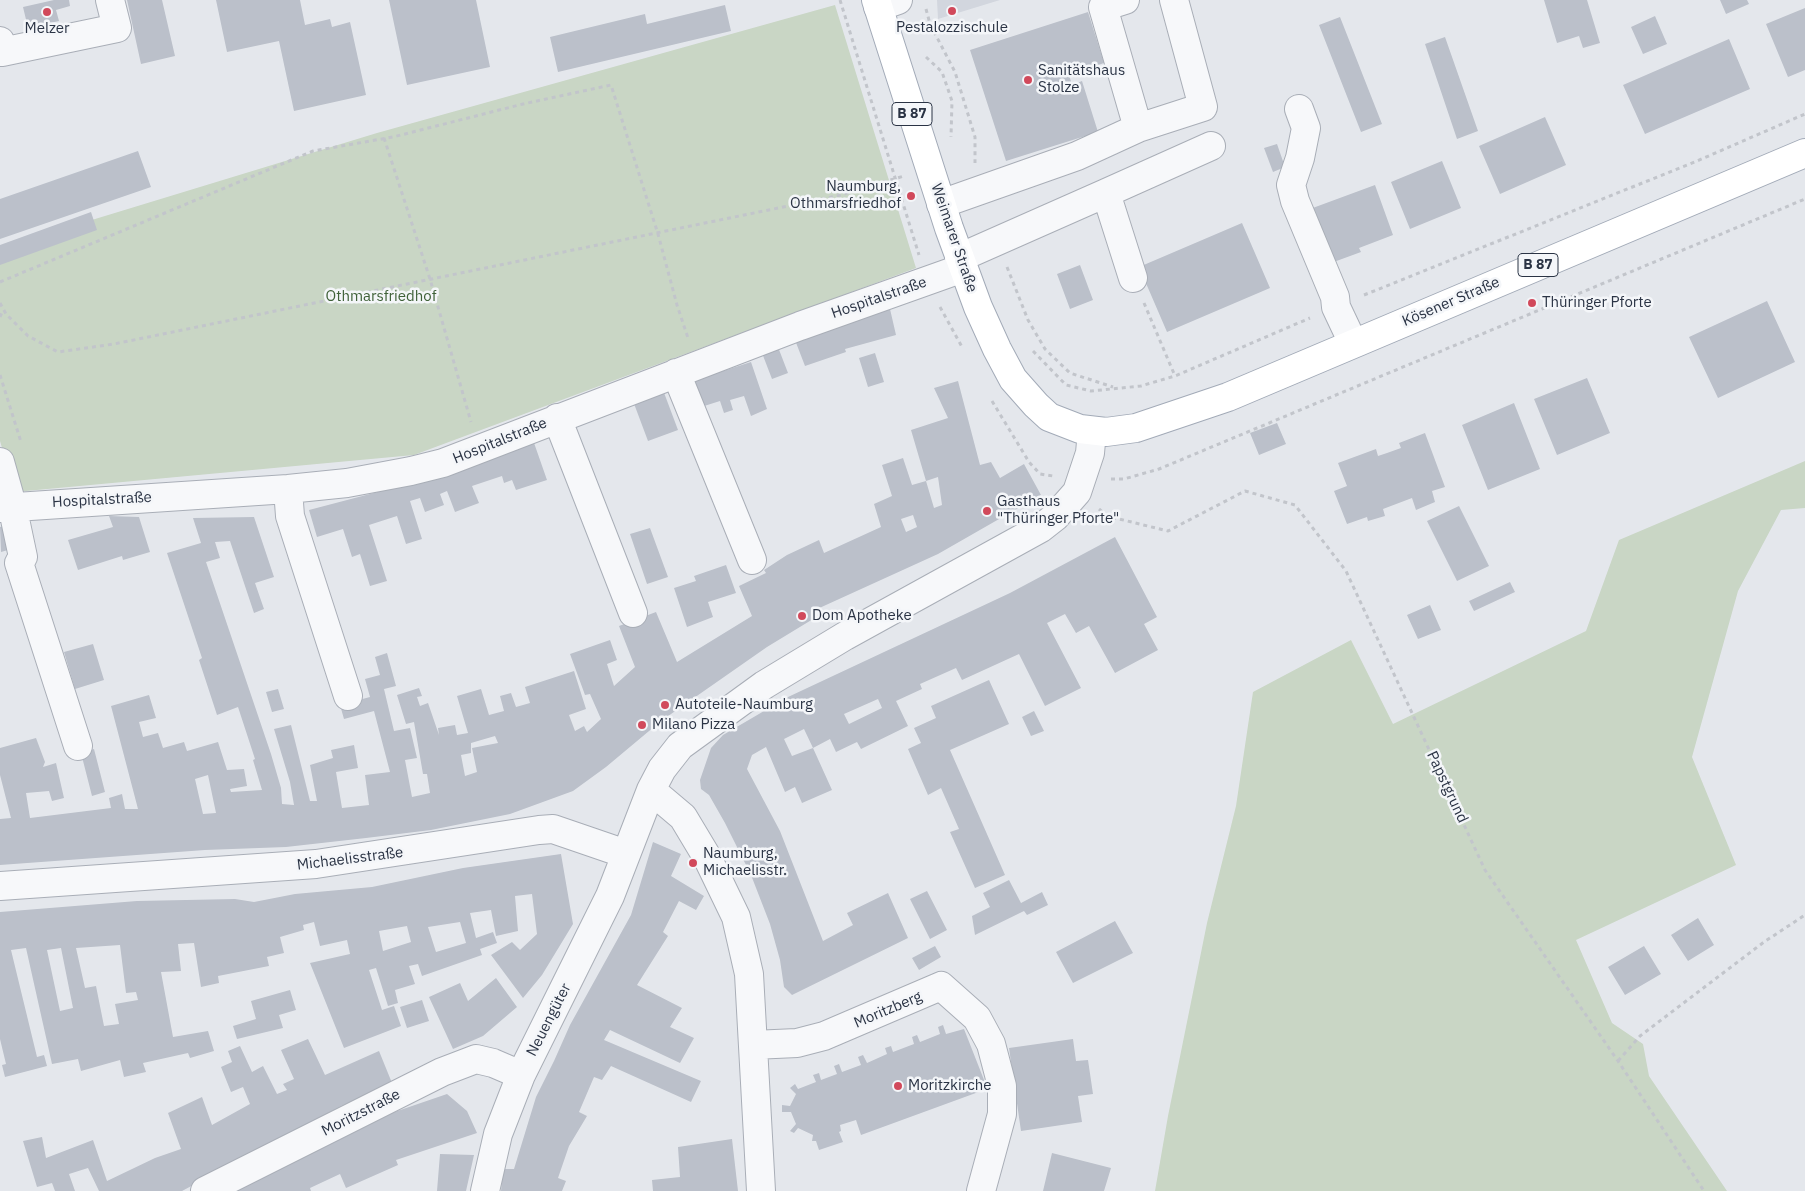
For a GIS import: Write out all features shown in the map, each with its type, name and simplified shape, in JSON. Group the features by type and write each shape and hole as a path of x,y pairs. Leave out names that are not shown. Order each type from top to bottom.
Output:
{"main road":[{"name":"Weimarer Straße","path":"884,2 929,168 961,263 997,349 1023,393 1049,417 1080,429 1092,431"},
{"name":"Kösener Straße","path":"1092,431 1117,431 1161,421 1228,397 1805,153"}],"street":[{"path":"0,41 2,52 117,28 110,0"},
{"path":"1125,0 1103,6 1138,128"},
{"path":"941,204 1077,156 1138,128 1202,107 1174,0"},
{"path":"1299,109 1306,128 1300,158 1291,185 1295,201 1335,298 1336,307 1353,343"},
{"name":"Hospitalstraße","path":"6,506 288,489 347,483 443,463 800,326 927,281 1106,193 1210,146"},
{"path":"1106,193 1133,278"},
{"path":"676,373 752,560"},
{"path":"557,418 633,614"},
{"path":"626,854 651,790 662,768 680,746 764,685 845,636 1041,528 1055,517 1079,487 1090,453 1092,431"},
{"path":"11,456 6,506 23,557 19,563 78,746"},
{"path":"288,489 290,516 348,696"},
{"path":"651,790 683,817 707,857 736,916 749,974 760,1191"},
{"name":"Michaelisstraße","path":"0,886 316,864 539,830 553,830 626,854"},
{"name":"Neuengüter","path":"484,1191 498,1134 521,1075 610,896 626,854"},
{"name":"Moritzberg","path":"753,1045 797,1043 824,1036 941,986 977,1018 992,1044 1002,1086 1002,1114 981,1191"},
{"name":"Moritzstraße","path":"205,1191 442,1072 476,1060 493,1063 521,1075"}],"path":[{"path":"840,0 927,281 966,354"},
{"path":"0,282 313,151 384,138 611,85 689,340"},
{"path":"1028,344 1042,363 1066,385 1091,391 1141,386 1174,376 1336,307 1805,114"},
{"path":"384,138 430,279 473,428"},
{"path":"0,303 28,336 58,352 114,344 838,196 929,168"},
{"path":"988,395 1019,448 1040,474 1079,487 1124,479 1159,469 1805,198"},
{"path":"1133,278 1174,376"},
{"path":"0,317 4,310"},
{"path":"0,375 11,456"},
{"name":"Papstgrund","path":"1079,487 1108,516 1168,531 1245,491 1296,505 1346,571 1485,870 1618,1061 1704,1191"},
{"path":"1618,1061 1640,1036 1764,942 1805,915"}],"shaded area":[{"name":"Pestalozzischule","path":"937,0 1000,0 938,19"}],"green space":[{"name":"Othmarsfriedhof","path":"835,5 916,268 414,455 15,492 0,441 0,248 377,133"},
{"path":"1805,461 1805,508 1781,510 1738,591 1692,757 1736,865 1576,940 1612,1023 1643,1044 1649,1076 1727,1191 1155,1191 1168,1116 1207,923 1236,806 1253,692 1351,640 1393,724 1586,631 1619,540"}],"building":[{"path":"54,0 69,0 70,6 56,10 59,21 28,28 23,7"},
{"path":"127,0 162,0 175,56 141,64"},
{"path":"216,0 300,0 305,25 330,19 332,27 350,22 366,95 294,111 279,41 227,52"},
{"path":"389,0 476,0 490,67 407,85"},
{"path":"1544,0 1587,0 1600,43 1583,48 1579,36 1557,43"},
{"path":"1720,0 1747,0 1749,4 1726,14"},
{"path":"725,5 731,31 558,72 550,37 645,14 647,24"},
{"path":"1805,8 1805,70 1788,77 1766,24"},
{"path":"1088,12 1104,63 1069,75 1072,85 1082,81 1098,132 1006,161 970,50"},
{"path":"1655,16 1667,44 1643,54 1631,27"},
{"path":"1340,17 1382,124 1361,132 1319,25"},
{"path":"1445,37 1478,131 1457,139 1425,44"},
{"path":"1729,39 1750,89 1645,134 1623,85"},
{"path":"1545,117 1566,165 1500,194 1479,146"},
{"path":"1277,144 1285,167 1273,172 1264,148"},
{"path":"138,151 151,187 0,239 0,199"},
{"path":"1442,161 1461,208 1410,229 1391,182"},
{"path":"1375,185 1393,235 1359,248 1361,252 1331,263 1310,209"},
{"path":"91,212 97,230 0,265 0,245"},
{"path":"1242,223 1270,288 1167,332 1139,267"},
{"path":"1080,265 1093,300 1070,309 1057,274"},
{"path":"1767,301 1795,362 1718,398 1689,337"},
{"path":"890,309 896,335 845,349 846,352 805,366 795,340"},
{"path":"778,347 788,373 772,379 762,353"},
{"path":"875,353 884,382 868,387 859,358"},
{"path":"751,362 767,409 751,416 744,396 730,400 733,410 724,413 720,401 701,407 692,381"},
{"path":"1587,378 1610,433 1557,455 1534,399"},
{"path":"958,381 980,465 991,462 1000,478 1024,464 1041,495 938,554 815,610 818,616 767,647 661,721 606,767 573,791 510,814 431,830 286,847 205,850 0,865 0,819 11,818 0,775 0,748 36,738 45,762 43,767 56,763 64,798 52,801 49,791 26,793 30,818 111,808 109,798 122,794 125,809 138,809 111,706 149,695 156,718 139,722 143,737 158,733 163,748 184,742 187,751 218,742 227,770 244,769 247,786 230,789 231,792 262,790 253,760 255,759 238,707 217,715 199,660 202,658 167,553 201,543 193,518 254,517 274,577 255,583 264,609 254,613 230,541 215,542 220,558 206,562 271,754 281,788 282,804 294,805 290,782 274,729 291,725 310,801 317,801 310,765 333,758 331,750 354,745 358,768 336,772 342,808 369,805 365,775 390,772 374,711 344,719 340,705 370,697 365,679 380,675 375,657 387,653 396,686 384,689 394,731 410,728 417,758 405,760 412,797 430,793 427,774 423,774 414,722 406,724 397,695 419,688 422,696 417,697 420,706 428,703 439,735 438,728 455,725 457,735 468,733 457,696 481,689 489,715 504,711 500,696 511,693 516,707 530,703 525,687 574,671 586,709 569,715 575,731 584,726 587,732 601,719 590,694 585,695 570,654 610,640 617,660 607,664 614,686 635,667 619,626 656,612 677,662 752,616 739,586 766,573 764,570 787,555 819,540 824,553 881,527 874,504 892,496 882,465 903,458 912,485 926,481 911,430 948,418 934,388","holes":["938,477 942,505 934,508 926,481","913,515 917,527 906,532 901,519","495,736 498,743 472,748 477,772 465,776 461,755 471,753 471,743","208,775 216,813 203,814 195,779"]},
{"path":"663,390 678,430 648,441 633,401"},
{"path":"1514,403 1540,469 1488,490 1462,425"},
{"path":"1277,423 1286,444 1259,455 1250,433"},
{"path":"1425,433 1445,487 1432,491 1435,502 1416,510 1412,498 1383,509 1385,516 1368,521 1367,517 1347,524 1334,491 1347,486 1338,463 1376,449 1378,456 1387,453 1401,448 1399,443"},
{"path":"533,440 547,480 516,490 512,480 504,483 502,476 472,486 479,503 455,512 447,491 440,494 444,505 425,512 420,498 410,501 422,539 406,544 397,516 369,525 387,581 370,586 360,554 352,557 343,529 317,537 309,510 389,489"},
{"path":"1459,506 1489,566 1457,581 1427,521"},
{"path":"109,516 139,517 150,552 123,560 122,556 78,570 68,540 113,527"},
{"path":"9,525 15,548 1,552 0,527"},
{"path":"650,528 668,577 647,584 630,534"},
{"path":"1115,537 1157,617 1144,624 1158,650 1115,673 1089,626 1076,633 1065,614 1047,623 1081,688 1045,706 1019,654 962,680 956,668 920,684 922,689 896,701 908,726 861,749 857,742 836,752 830,739 813,748 832,790 802,803 795,787 785,792 766,747 752,755 747,769 780,831 823,941 853,925 847,913 888,893 908,938 792,995 784,987 780,960 770,924 751,875 709,795 701,789 700,780 711,748 723,735 788,697 1010,593","holes":["878,699 882,708 849,724 844,714","804,729 813,748 792,756 784,739"]},
{"path":"726,565 736,593 708,602 713,617 687,627 674,588 696,581 694,576"},
{"path":"1510,582 1515,592 1474,611 1469,601"},
{"path":"1430,605 1441,630 1418,639 1407,615"},
{"path":"93,644 104,680 75,689 64,652"},
{"path":"989,680 1009,724 950,750 1005,875 975,888 950,832 959,829 941,788 928,795 908,749 921,743 914,728 936,718 931,706"},
{"path":"278,689 284,709 272,712 266,692"},
{"path":"1034,711 1044,731 1031,736 1022,717"},
{"path":"94,749 105,792 92,796 81,753"},
{"path":"653,842 681,854 671,876 704,896 696,910 679,901 663,932 668,936 637,985 682,1008 670,1027 694,1038 680,1063 610,1030 604,1040 701,1081 691,1102 611,1066 602,1080 594,1077 579,1112 587,1116 569,1146 558,1178 566,1181 562,1191 501,1191 503,1169 514,1169 536,1097 570,1025 631,915"},
{"path":"561,854 573,924 542,975 523,998 491,955 512,942 520,950 537,934 532,894 515,896 518,931 496,936 491,910 470,913 476,938 493,932 497,943 480,949 482,955 422,976 418,964 409,966 415,984 395,990 398,1003 388,1006 376,968 369,970 382,1010 394,1006 401,1026 344,1048 310,963 350,954 347,940 320,946 314,922 303,925 304,930 280,937 284,953 267,957 269,966 218,976 219,983 201,987 194,943 178,944 181,971 161,972 173,1037 208,1031 214,1051 190,1058 188,1053 143,1063 146,1072 124,1077 120,1060 81,1071 78,1059 52,1064 26,948 11,950 37,1057 44,1055 47,1066 5,1077 2,1065 6,1064 0,1039 0,912 137,901 235,899 254,902 295,894 372,887 463,868","holes":["460,922 466,943 436,952 428,927","407,926 411,942 383,951 379,931","120,945 126,993 136,992 138,1000 115,1004 119,1024 104,1026 96,986 85,988 76,948","61,948 73,1008 60,1011 47,950"]},
{"path":"1009,880 1021,903 1042,892 1048,905 1027,915 1024,911 975,935 972,916 990,907 983,893"},
{"path":"927,891 947,930 930,939 910,899"},
{"path":"1698,918 1714,945 1688,961 1671,935"},
{"path":"1115,921 1133,953 1073,983 1056,952"},
{"path":"935,946 941,957 919,970 912,958"},
{"path":"1644,946 1661,974 1625,995 1608,967"},
{"path":"496,978 517,1007 483,1036 453,1049 429,997 460,983 468,1001"},
{"path":"290,990 296,1010 279,1015 283,1028 237,1039 233,1026 256,1019 251,1001"},
{"path":"422,1000 429,1021 407,1028 400,1007"},
{"name":"Moritzkirche","path":"943,1025 946,1034 964,1029 986,1085 995,1088 993,1094 984,1090 861,1135 856,1120 840,1125 841,1131 839,1132 843,1142 819,1150 816,1141 812,1141 813,1135 798,1128 794,1133 790,1131 796,1124 791,1112 782,1112 782,1105 790,1106 796,1094 790,1088 795,1084 798,1089 816,1082 813,1075 819,1073 821,1080 837,1074 834,1066 839,1064 842,1072 861,1065 858,1057 863,1055 867,1063 887,1054 885,1048 891,1046 893,1052 914,1044 912,1037 917,1035 920,1042 940,1034 938,1027"},
{"path":"308,1039 325,1075 379,1051 392,1083 341,1106 182,1191 99,1191 88,1168 69,1174 75,1191 55,1191 52,1183 37,1187 23,1141 42,1137 46,1158 93,1140 107,1181 155,1158 181,1149 168,1113 202,1097 212,1125 250,1104 243,1087 231,1092 221,1067 232,1062 228,1051 240,1046 252,1072 263,1066 277,1094 287,1090 283,1084 294,1079 281,1050"},
{"path":"1073,1039 1076,1061 1088,1060 1093,1094 1078,1096 1082,1122 1021,1131 1009,1048"},
{"path":"447,1094 467,1111 477,1133 396,1160 398,1165 346,1188 340,1174 310,1188 311,1191 236,1191 279,1167 377,1118"},
{"path":"732,1139 738,1191 653,1191 652,1180 680,1177 678,1147"},
{"path":"1052,1153 1111,1168 1104,1191 1043,1191"},
{"path":"440,1154 474,1155 466,1191 437,1191"}],"place":[{"name":"Pestalozzischule","path":"952,11"},
{"name":"Melzer","path":"47,12"},
{"name":"Sanitätshaus Stolze","path":"1028,80"},
{"name":"Naumburg, Othmarsfriedhof","path":"911,196"},
{"name":"Thüringer Pforte","path":"1532,303"},
{"name":"Gasthaus \"Thüringer Pforte\"","path":"987,511"},
{"name":"Dom Apotheke","path":"802,616"},
{"name":"Autoteile-Naumburg","path":"665,705"},
{"name":"Milano Pizza","path":"642,725"},
{"name":"Naumburg, Michaelisstr.","path":"693,863"},
{"name":"Moritzkirche","path":"898,1086"}]}
